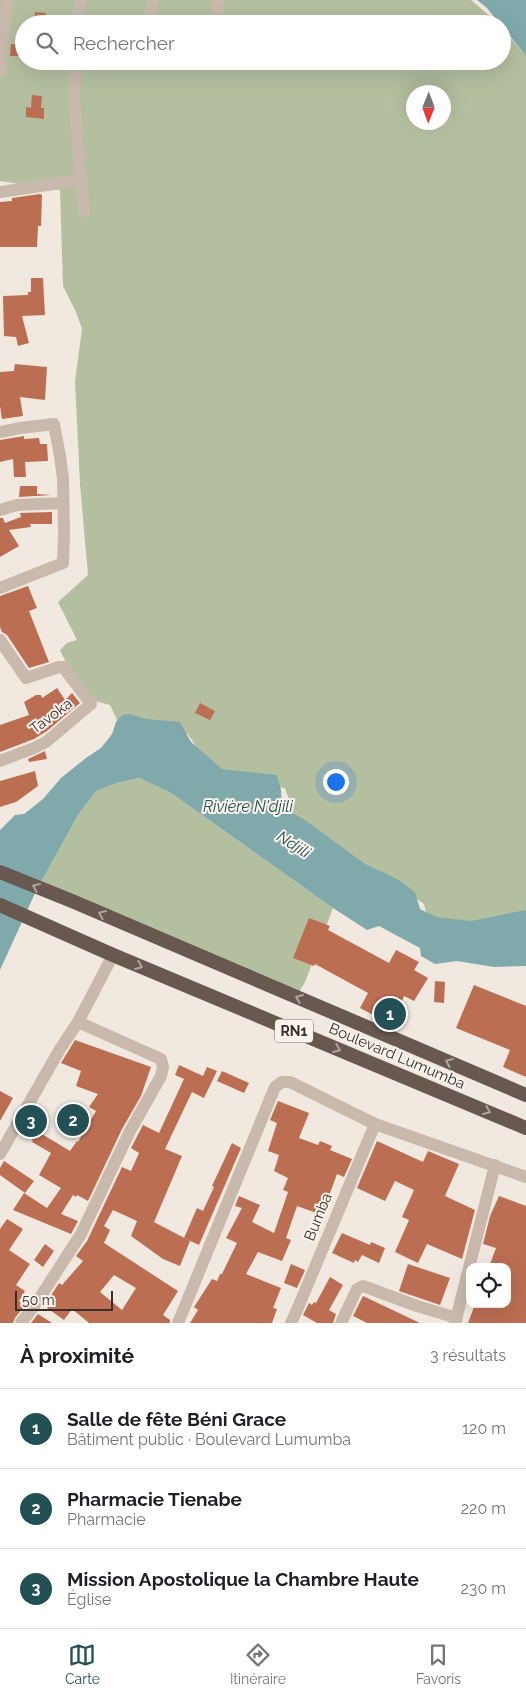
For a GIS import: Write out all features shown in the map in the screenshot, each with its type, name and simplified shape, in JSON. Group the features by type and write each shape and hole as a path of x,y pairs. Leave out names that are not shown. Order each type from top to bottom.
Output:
{"highway":[{"name":"Boulevard Lumumba","path":"0,872 526,1095"},
{"name":"Boulevard Lumumba","path":"4,907 113,955 526,1128"}],"street":[{"path":"0,71 7,0"},
{"path":"79,15 81,0"},
{"path":"151,15 153,0"},
{"path":"216,15 218,0"},
{"path":"76,70 74,100 84,212"},
{"path":"0,192 81,180"},
{"path":"0,432 54,424 60,456 64,532 63,562 0,588"},
{"path":"0,510 17,506 62,504"},
{"name":"Tavoka","path":"0,640 26,678 59,667 63,668 91,704 46,742 0,761"},
{"path":"0,1154 60,1049 78,1022 113,955"},
{"path":"20,1323 37,1302 81,1234 129,1133 161,1076 163,1067 161,1058 78,1022"},
{"path":"178,1323 275,1088 282,1082 290,1082 375,1124 526,1177"},
{"name":"Bumba","path":"291,1323 375,1124"},
{"path":"341,1323 357,1289 363,1286 456,1320 495,1165"}],"green space":[{"path":"0,0 471,0 488,15 15,15 15,70 511,70 511,38 526,56 526,924 428,921 424,904 291,819 290,803 285,788 231,781 197,748 188,734 155,731 124,734 110,705 95,701 71,673 60,650 67,643 77,640 58,602 88,575 80,484 75,381 82,329 63,286 60,190 0,181"},
{"path":"141,778 171,793 333,908 305,982 299,992 36,891 78,815 96,791 117,783"}],"water":[{"path":"477,0 526,0 526,56 511,37 511,15 493,15"},
{"name":"Rivière N'djili","path":"129,714 146,719 180,722 191,742 222,769 277,775 281,790 282,807 305,820 365,864 397,879 415,892 420,909 436,917 471,921 526,910 526,966 494,967 457,961 435,964 421,956 420,948 379,926 367,930 171,793 140,778 117,783 96,791 78,815 36,891 0,970 0,830 15,815 24,814 43,799 61,778 101,748 112,734 116,722 122,715"}],"building":[{"path":"35,12 46,13 46,15 35,15"},
{"path":"11,44 15,44 15,56 10,56"},
{"path":"32,95 42,96 41,108 44,108 44,119 26,117 26,107 31,108"},
{"path":"42,195 41,226 38,226 37,247 0,247 0,202 12,201 12,198"},
{"path":"31,278 43,278 45,315 22,316 29,343 18,346 16,337 4,336 3,296 28,295 28,292 31,292"},
{"path":"15,364 47,367 45,400 20,397 23,416 2,419 0,372 14,371"},
{"path":"24,436 24,439 39,438 40,444 47,444 48,461 25,462 26,477 14,477 13,459 0,462 0,440"},
{"path":"20,486 37,486 37,494 51,495 19,497"},
{"path":"52,512 52,524 30,524 31,527 9,530 19,546 0,557 0,518 3,518 5,523 21,517 20,513"},
{"path":"28,586 37,608 29,611 49,662 29,668 0,627 0,596"},
{"path":"57,688 65,700 72,693 80,703 47,731 34,739 0,752 0,725 29,715 24,702 36,695 41,695 42,698"},
{"path":"200,703 215,711 210,720 195,713"},
{"path":"45,751 47,759 29,762 28,759"},
{"path":"35,771 38,786 16,802 0,807 0,781"},
{"path":"309,918 330,926 328,930 389,963 396,950 419,962 414,970 428,978 414,1001 404,996 393,1024 360,1008 368,993 315,964 314,966 293,958"},
{"path":"435,981 445,982 444,1003 434,1002"},
{"path":"474,985 526,1006 526,1077 503,1067 510,1050 456,1028"},
{"path":"75,1040 151,1067 141,1096 122,1129 88,1201 73,1195 61,1214 78,1221 71,1234 13,1210 24,1193 47,1208 61,1188 39,1175 51,1153 21,1133 27,1125 70,1151 78,1142 96,1111 89,1107 98,1094 76,1086 81,1071 61,1063"},
{"path":"179,1065 203,1076 207,1067 217,1071 204,1098 192,1092 165,1149 182,1156 154,1222 190,1241 180,1266 163,1259 131,1236 137,1221 113,1210 104,1226 110,1230 104,1243 178,1291 163,1315 170,1320 170,1323 89,1323 72,1309 64,1320 47,1308 53,1300 50,1297 59,1283 62,1285 83,1261 76,1256 87,1241 122,1167 131,1171 139,1153 131,1148 143,1125 159,1133 184,1079 175,1075","holes":["114,1275 136,1288 122,1310 100,1292"]},
{"path":"222,1071 249,1083 244,1093 217,1081"},
{"path":"0,1091 13,1098 0,1121"},
{"path":"278,1101 309,1113 299,1138 318,1145 320,1141 332,1146 330,1150 352,1159 344,1177 337,1174 322,1215 297,1206 286,1238 291,1240 282,1261 258,1252 246,1274 281,1288 273,1308 277,1309 272,1323 190,1323 198,1310 194,1307 212,1279 217,1281 220,1274 222,1274 237,1243 226,1238 242,1208 235,1206 239,1196 260,1205 252,1222 274,1233 288,1192 283,1190 288,1178 274,1171 279,1155 268,1151 277,1123 270,1120"},
{"path":"377,1141 423,1162 428,1151 459,1164 445,1196 475,1210 462,1259 427,1244 418,1263 395,1252 409,1220 402,1217 414,1190 395,1181 385,1201 357,1188"},
{"path":"232,1143 241,1148 199,1245 184,1238 197,1208 203,1211 214,1187 212,1186"},
{"path":"4,1161 34,1181 25,1193 0,1175 0,1168"},
{"path":"499,1196 526,1206 526,1323 468,1323 474,1308 511,1308 511,1263 490,1263 496,1248 483,1244 490,1216"},
{"path":"7,1219 23,1229 9,1250 30,1264 16,1285 25,1291 19,1301 25,1305 13,1323 0,1323 0,1229"},
{"path":"342,1233 370,1245 371,1242 385,1248 379,1263 362,1255 358,1262 355,1260 354,1263 332,1253"},
{"path":"45,1244 54,1251 43,1267 34,1260"},
{"path":"291,1264 305,1270 297,1288 284,1283"},
{"path":"408,1264 450,1278 440,1305 399,1291"},
{"path":"330,1277 343,1285 329,1310 336,1314 333,1323 317,1323 303,1315 309,1303 312,1305 314,1302 316,1303"},
{"path":"363,1296 420,1323 367,1323 353,1316"},
{"path":"38,1314 52,1323 31,1323"}],"place":[{"name":"Salle de fête Béni Grace","path":"390,1014"},
{"name":"Pharmacie Tienabe","path":"73,1120"},
{"name":"Mission Apostolique la Chambre Haute","path":"31,1121"}],"water label":[{"name":"Ndjili","path":"294,844"}]}
